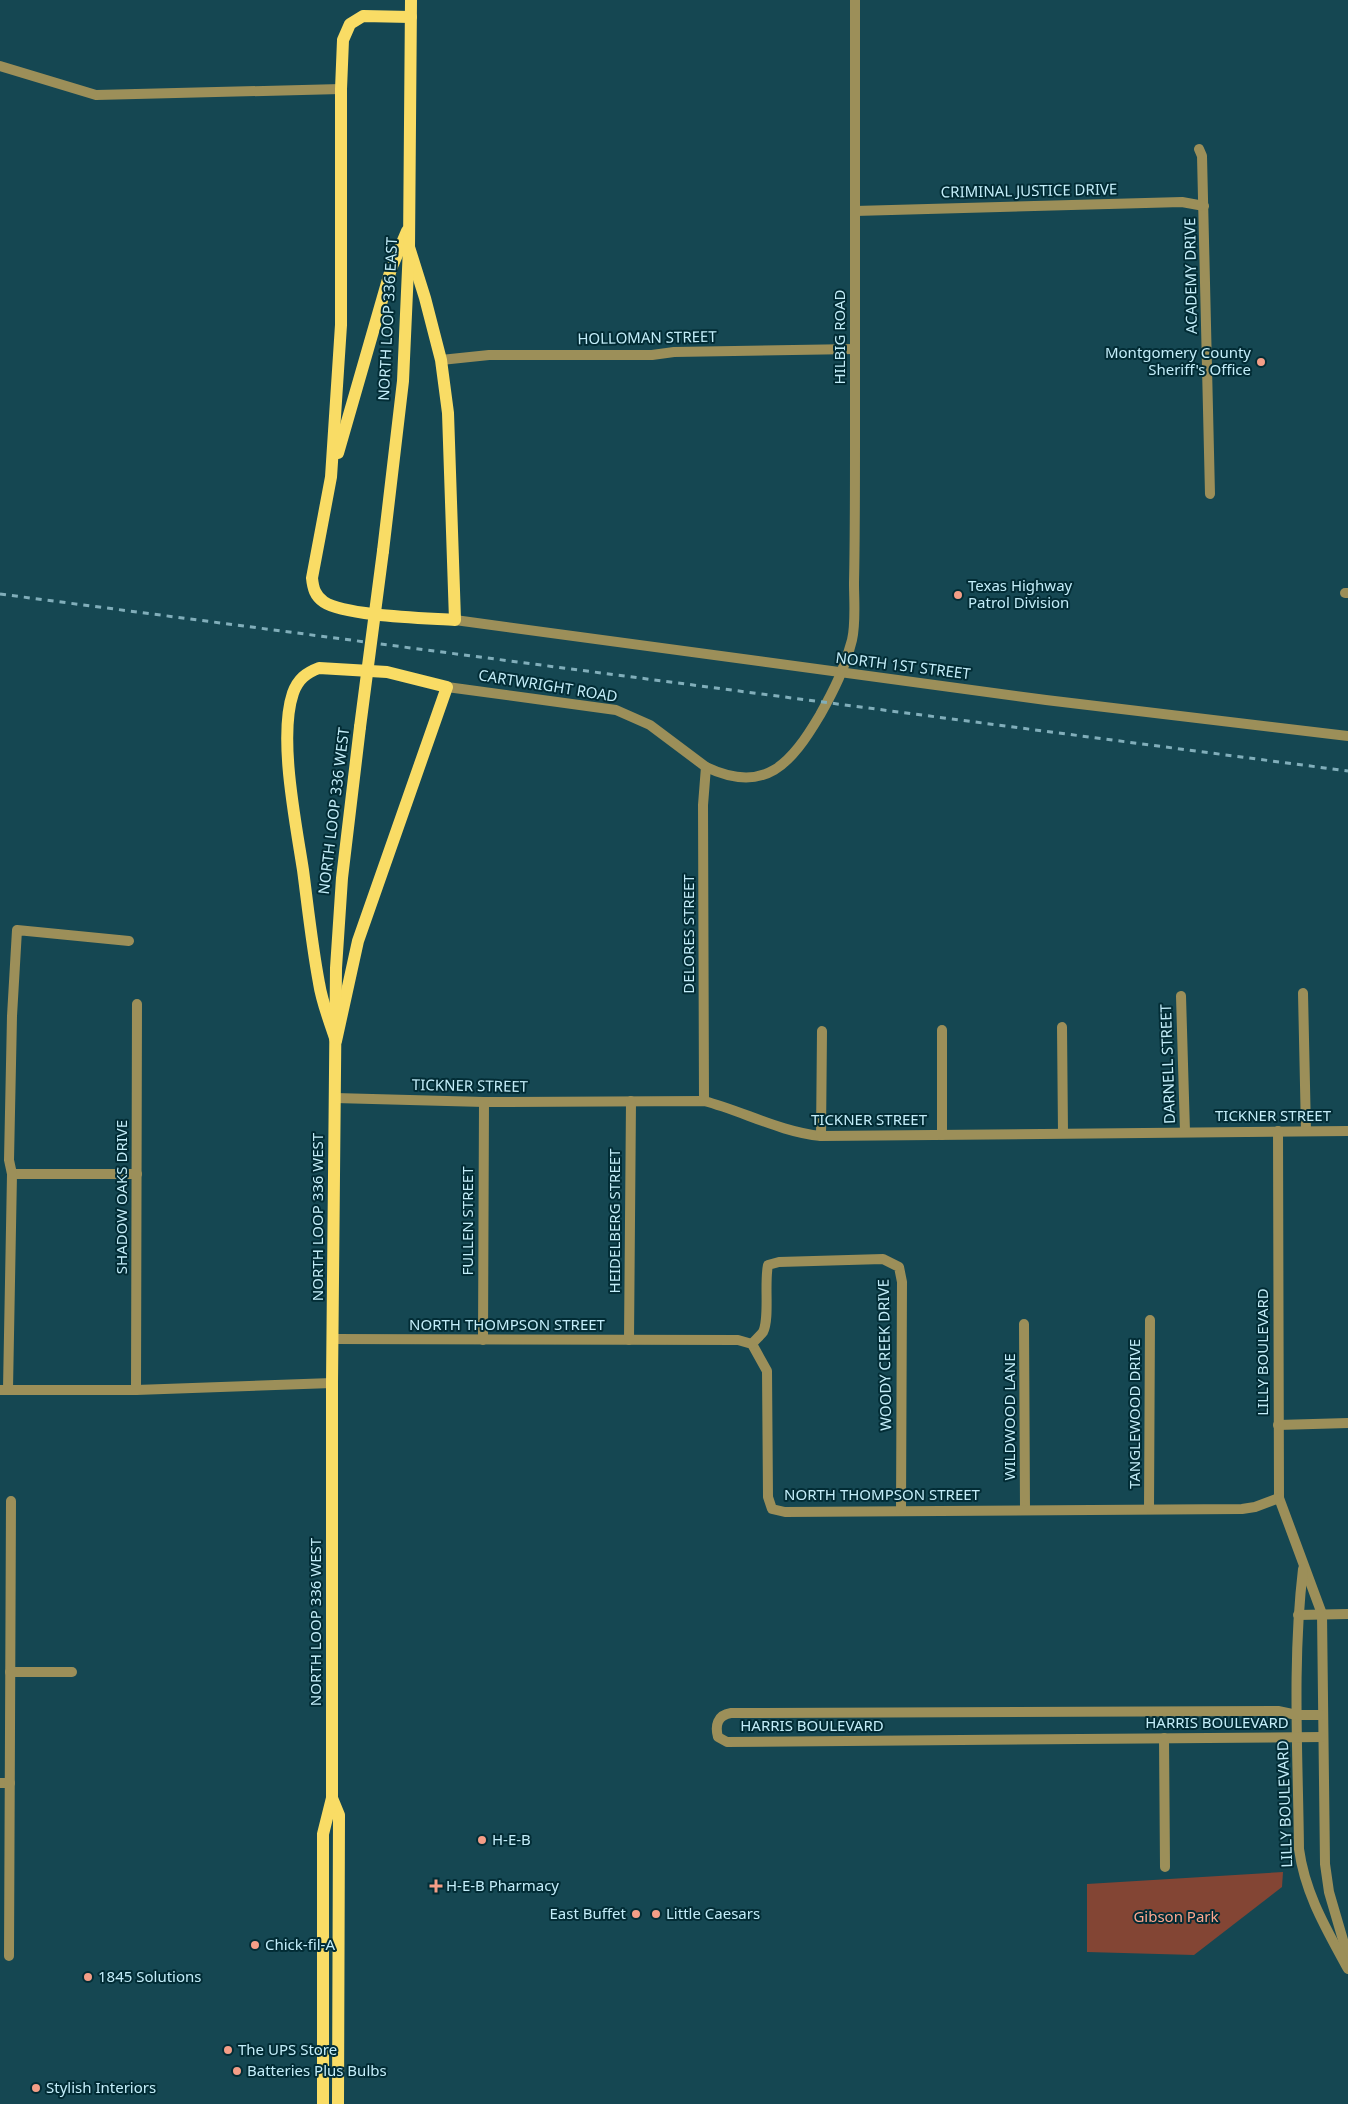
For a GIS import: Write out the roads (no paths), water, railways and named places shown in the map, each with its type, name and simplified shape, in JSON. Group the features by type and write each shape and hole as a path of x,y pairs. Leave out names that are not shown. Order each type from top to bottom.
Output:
{"main road":[{"name":"NORTH LOOP 336 EAST","path":"372,639 403,381 409,246 411,0"},
{"path":"331,477 341,325 341,50 350,24 364,16 411,17"},
{"path":"409,224 391,269 331,477 312,578 318,597 324,602 341,608 401,616 455,620 448,412 441,360 409,246"},
{"name":"NORTH LOOP 336 WEST","path":"323,2104 322,1867 323,1834 332,1798 332,1383 334,1339 336,968 339,908 372,639"},
{"path":"319,668 388,672 447,687 358,941 336,1041 319,985 292,794 289,755 290,712 293,695 297,684 308,672 319,668"},
{"name":"NORTH LOOP 336 WEST","path":"332,1798 339,1815 338,2104"},
{"path":"322,1867 330,1880 330,1926 339,1932"},
{"path":"322,1938 330,1952 331,1961 339,1976"}],"street":[{"name":"HILBIG ROAD","path":"843,673 853,637 855,526 855,0"},
{"path":"0,66 96,95 341,89"},
{"name":"ACADEMY DRIVE","path":"1199,149 1202,156 1204,206 1210,494"},
{"name":"CRIMINAL JUSTICE DRIVE","path":"855,211 1182,202 1204,206"},
{"name":"HOLLOMAN STREET","path":"441,360 489,355 652,355 674,352 855,349"},
{"name":"NORTH 1ST STREET","path":"455,620 1204,720 1348,736"},
{"name":"CARTWRIGHT ROAD","path":"447,687 616,710 650,725 706,767 716,772 744,779 776,769 792,756 806,738 843,673"},
{"name":"DELORES STREET","path":"704,1101 703,805 706,767"},
{"path":"129,941 17,930 5,1160 12,1174 4,1390 136,1390 332,1383"},
{"path":"1303,993 1306,1131"},
{"name":"DARNELL STREET","path":"1181,996 1185,1132"},
{"name":"SHADOW OAKS DRIVE","path":"136,1390 137,1004"},
{"path":"1062,1027 1063,1133"},
{"path":"942,1030 942,1135"},
{"path":"821,1136 822,1031"},
{"name":"TICKNER STREET","path":"335,1098 484,1102 704,1101 729,1108 800,1134 821,1136 1348,1131"},
{"name":"HEIDELBERG STREET","path":"629,1340 631,1101"},
{"name":"FULLEN STREET","path":"483,1340 484,1102"},
{"name":"LILLY BOULEVARD","path":"1278,1131 1279,1498 1322,1614 1325,1864 1329,1892 1348,1957"},
{"path":"12,1174 137,1174"},
{"name":"WOODY CREEK DRIVE","path":"752,1344 762,1333 766,1321 765,1280 768,1265 779,1262 883,1259 898,1267 902,1282 901,1510"},
{"name":"TANGLEWOOD DRIVE","path":"1149,1508 1150,1320"},
{"name":"WILDWOOD LANE","path":"1024,1324 1026,1510"},
{"name":"NORTH THOMPSON STREET","path":"334,1339 738,1340 752,1344 766,1371 768,1497 772,1509 785,1512 1149,1508 1242,1509 1255,1507 1279,1498"},
{"path":"1278,1424 1348,1423"},
{"path":"9,1956 5,1783 10,1672 11,1501"},
{"name":"LILLY BOULEVARD","path":"1304,1568 1298,1614 1296,1653 1299,1849 1302,1870 1309,1893 1348,1969"},
{"path":"1298,1614 1348,1614"},
{"path":"10,1672 72,1672"},
{"name":"HARRIS BOULEVARD","path":"1322,1715 1297,1715 1278,1711 731,1713 725,1714 718,1720 716,1729 718,1737 727,1742 1322,1737"},
{"path":"1164,1738 1165,1867"}],"railway":[{"path":"0,594 1348,771"}],"place":[{"name":"Montgomery County Sheriff's Office","path":"1261,362"},
{"name":"Texas Highway Patrol Division","path":"958,595"},
{"name":"H-E-B","path":"482,1840"},
{"name":"H-E-B Pharmacy","path":"436,1886"},
{"name":"East Buffet","path":"636,1914"},
{"name":"Little Caesars","path":"656,1914"},
{"name":"Chick-fil-A","path":"255,1945"},
{"name":"1845 Solutions","path":"88,1977"},
{"name":"The UPS Store","path":"228,2050"},
{"name":"Batteries Plus Bulbs","path":"237,2071"},
{"name":"Stylish Interiors","path":"36,2088"}],"park label":[{"name":"Gibson Park","path":"1176,1917"}]}
